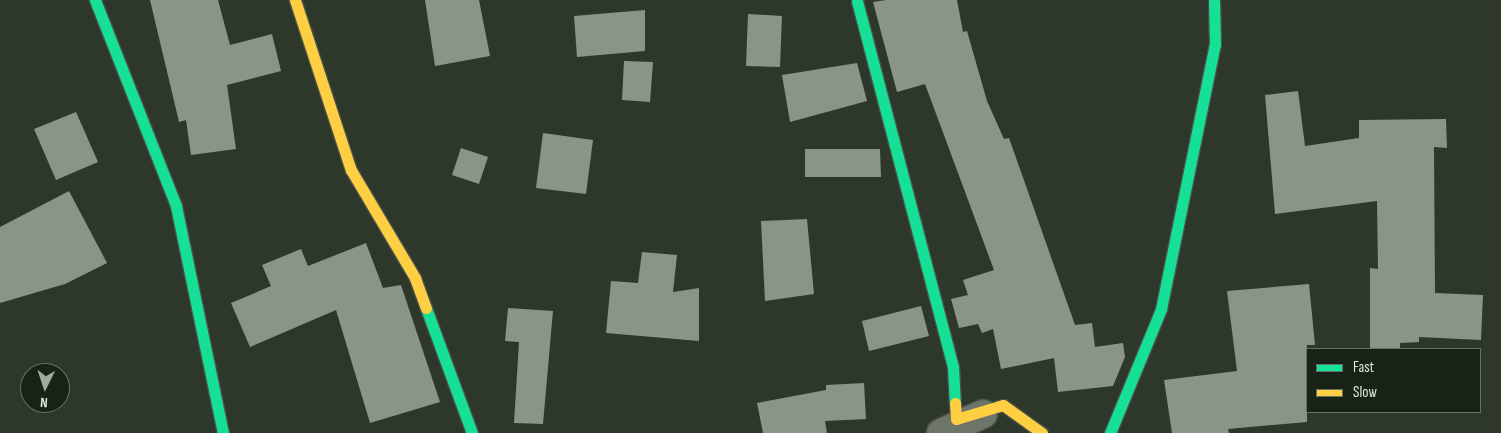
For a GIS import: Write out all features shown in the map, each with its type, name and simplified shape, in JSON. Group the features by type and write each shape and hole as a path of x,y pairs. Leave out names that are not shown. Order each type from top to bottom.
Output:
{"street":[{"path":"95,0 176,206 223,433"},
{"path":"294,0 351,170 415,278 472,433"},
{"path":"1110,433 1161,309 1215,44 1214,0"},
{"path":"857,1 953,367 956,419 1003,405"},
{"path":"941,433 1003,405"},
{"path":"1003,405 1042,433"}],"building":[{"path":"150,0 218,0 230,45 272,34 281,71 227,85 236,149 191,155 186,120 179,122"},
{"path":"425,0 479,0 490,56 435,66"},
{"path":"886,0 957,0 963,32 967,31 987,101 1004,139 1009,138 1075,325 1092,323 1095,347 1123,343 1125,357 1113,386 1058,392 1054,358 1001,369 993,329 982,333 978,324 959,328 951,299 968,295 963,280 994,270 925,84 897,92 873,2"},
{"path":"645,10 645,51 577,57 574,16"},
{"path":"748,14 782,16 780,67 746,66"},
{"path":"624,61 653,62 650,102 622,100"},
{"path":"857,63 867,101 790,122 782,75"},
{"path":"1298,91 1305,146 1359,138 1359,120 1446,119 1447,148 1434,147 1435,293 1483,295 1481,340 1419,337 1419,342 1400,343 1400,348 1370,348 1370,268 1378,269 1377,201 1275,214 1265,95"},
{"path":"76,112 98,162 56,180 34,129"},
{"path":"543,133 593,140 586,194 536,188"},
{"path":"461,148 488,157 479,184 452,175"},
{"path":"805,149 880,149 881,177 805,177"},
{"path":"69,191 107,263 65,284 0,303 0,227"},
{"path":"807,219 814,294 765,301 761,221"},
{"path":"366,243 383,288 401,285 440,402 370,423 336,310 250,347 231,303 271,286 262,265 301,249 308,266"},
{"path":"642,252 677,255 673,292 699,288 699,341 606,333 611,281 638,283"},
{"path":"1309,284 1315,345 1307,345 1306,348 1307,422 1228,429 1229,433 1172,433 1164,380 1237,371 1227,291"},
{"path":"921,306 929,336 869,351 862,321"},
{"path":"508,308 553,311 543,424 514,423 519,342 505,341"},
{"path":"864,383 866,419 825,421 827,433 763,433 757,403 826,390 826,385"}],"traffic: fast":[{"path":"95,0 176,206 223,433"},
{"path":"1110,433 1161,309 1215,44 1214,0"},
{"path":"857,1 953,367 955,403"},
{"path":"426,308 472,433"}],"traffic: slow":[{"path":"295,0 351,170 415,278 426,308"},
{"path":"955,403 956,419 1003,405 1042,433"}]}
